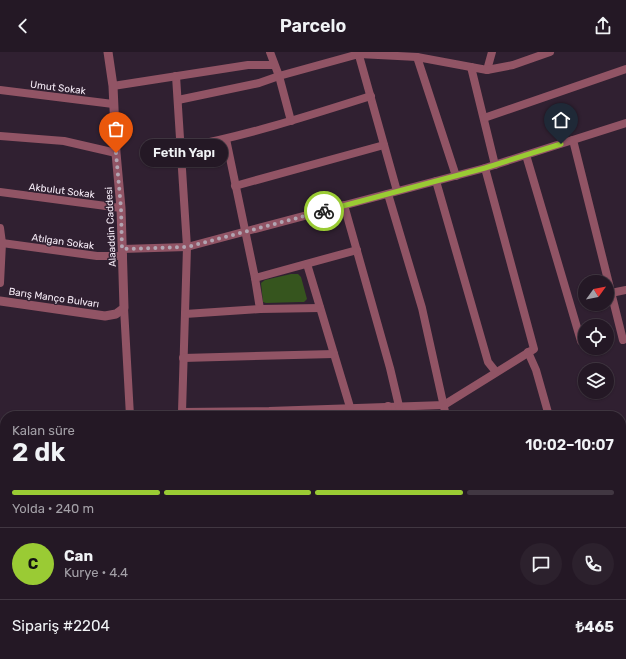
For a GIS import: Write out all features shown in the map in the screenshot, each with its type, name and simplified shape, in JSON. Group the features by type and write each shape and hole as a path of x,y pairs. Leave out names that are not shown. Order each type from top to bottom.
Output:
{"street":[{"name":"Alaaddin Caddesi","path":"108,52 113,86 116,153 121,208 124,308"},
{"path":"270,52 279,76 291,121"},
{"path":"487,70 492,52"},
{"path":"178,100 259,83 358,53 417,57 487,70 513,65 548,52"},
{"path":"358,53 397,191"},
{"path":"417,57 456,176"},
{"path":"113,86 248,65 274,65"},
{"path":"471,67 495,165"},
{"path":"484,118 626,69"},
{"path":"176,76 187,247 182,411"},
{"name":"Umut Sokak","path":"0,90 113,104"},
{"path":"181,148 226,139 291,121 371,96"},
{"path":"625,124 626,133"},
{"name":"Atılgan Sokak","path":"2,243 97,256 187,247 485,168 625,124"},
{"path":"0,136 64,141 116,153"},
{"path":"226,139 255,278 260,310"},
{"path":"573,140 607,275"},
{"path":"236,186 384,145"},
{"path":"526,155 578,331"},
{"path":"335,411 350,407 444,405 534,349 485,168"},
{"path":"436,181 488,362 496,372"},
{"name":"Akbulut Sokak","path":"0,192 121,208"},
{"path":"388,194 422,308 445,411"},
{"path":"344,205 390,368 399,406"},
{"path":"0,228 2,243 0,283"},
{"path":"255,278 357,250"},
{"path":"307,264 350,407"},
{"path":"614,292 626,290"},
{"name":"Barış Manço Bulvarı","path":"0,301 105,316 116,314 124,308"},
{"path":"614,305 623,340"},
{"path":"124,308 130,411"},
{"path":"185,314 320,308"},
{"path":"528,352 536,370 548,411"},
{"path":"183,358 334,354"},
{"path":"387,411 388,406"}],"green space":[{"path":"291,274 298,274 301,277 307,299 304,302 263,302 261,283 265,280"}],"way so far":[{"path":"116,153 121,208 122,249 187,247 324,211"}],"place":[{"name":"Fetih Yapı","path":"116,153"}],"route":[{"path":"324,211 485,168 561,144"}]}
